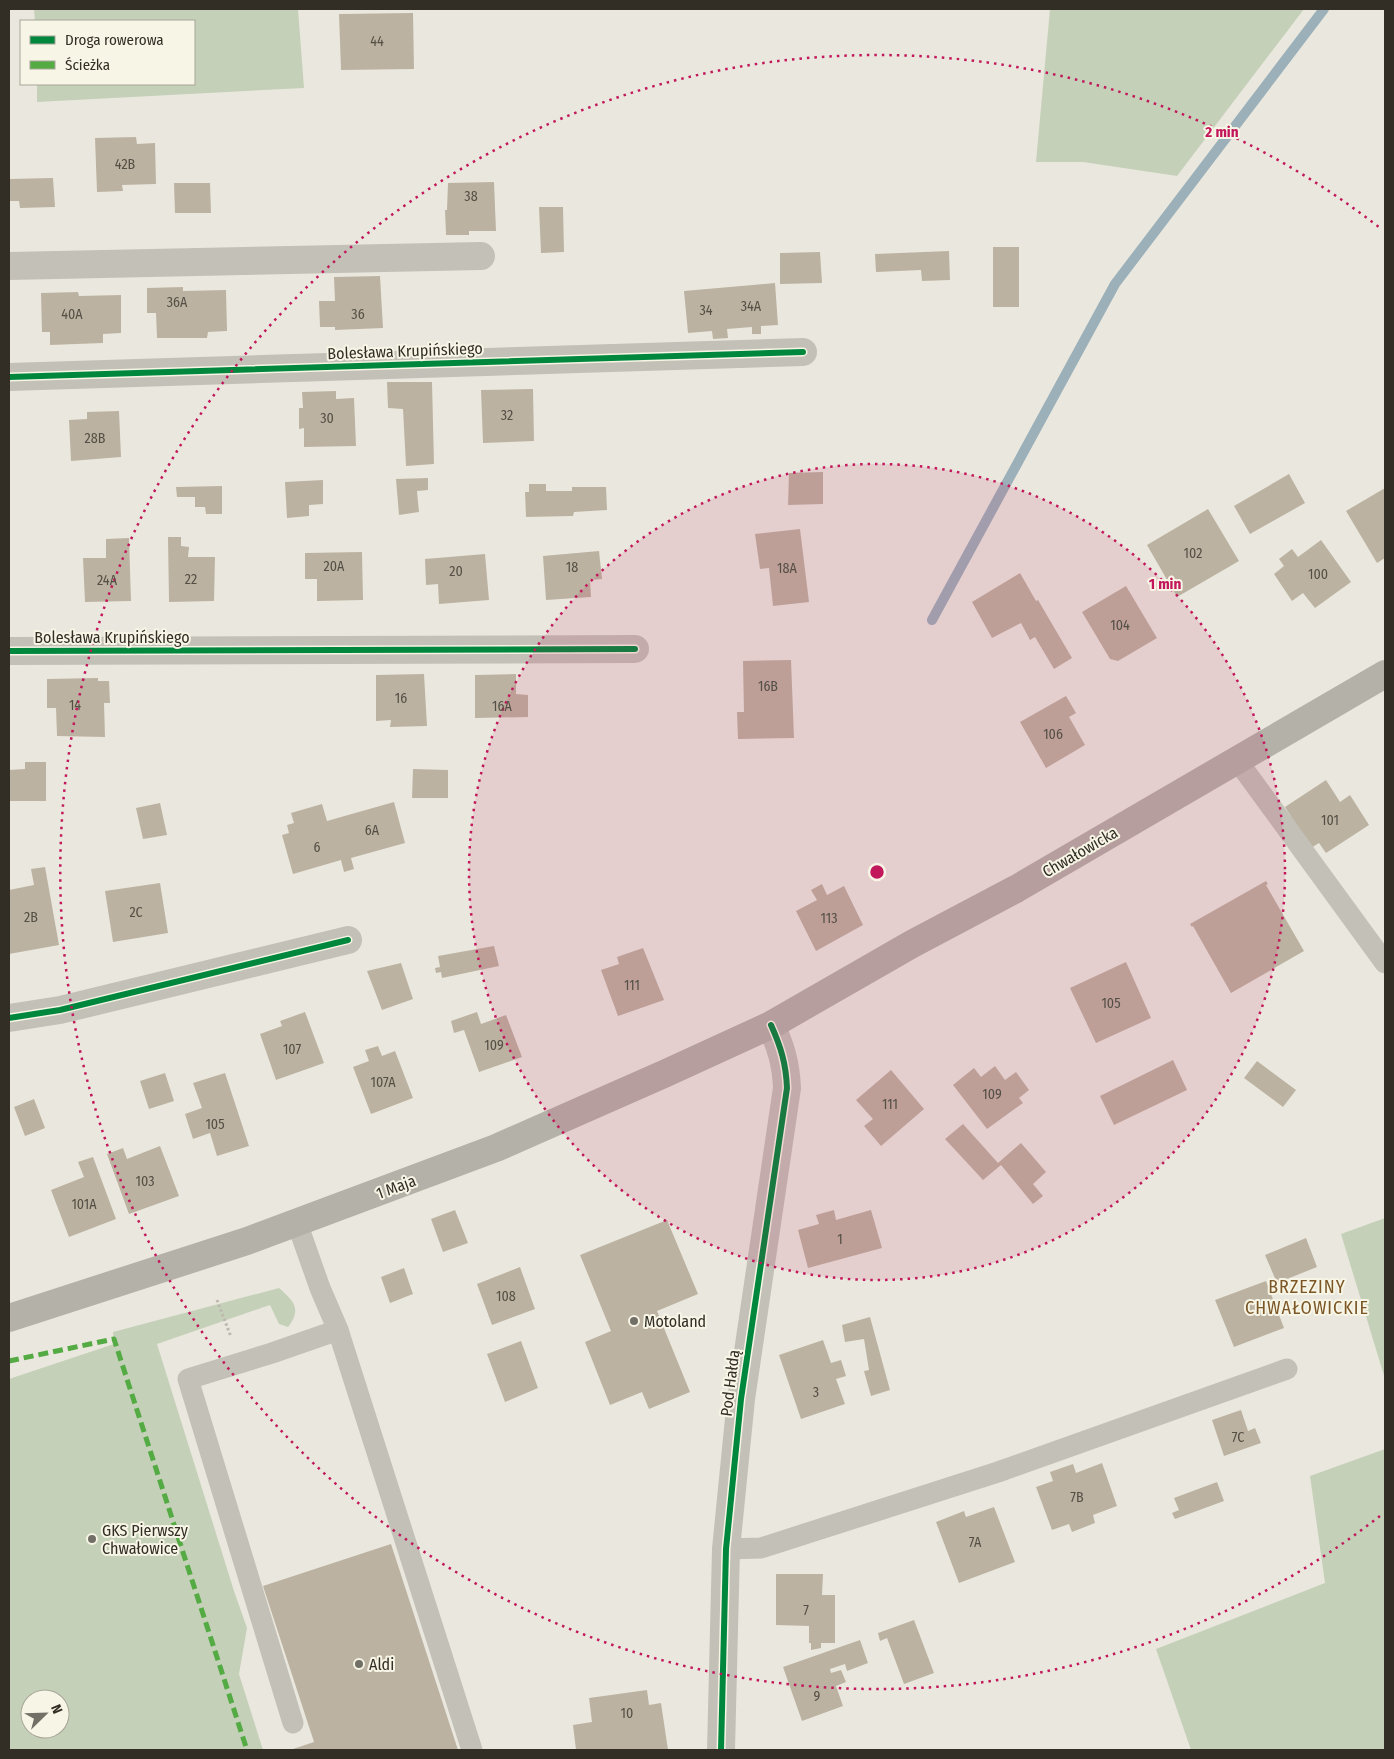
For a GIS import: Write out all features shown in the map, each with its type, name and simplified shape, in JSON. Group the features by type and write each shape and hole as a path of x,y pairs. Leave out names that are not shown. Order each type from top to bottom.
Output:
{"main road":[{"name":"Chwałowicka","path":"771,1025 912,944 1016,889 1385,674"},
{"name":"1 Maja","path":"9,1318 248,1241 496,1148 771,1025"}],"street":[{"path":"9,266 481,256"},
{"name":"Bolesława Krupińskiego","path":"9,377 802,352"},
{"name":"Bolesława Krupińskiego","path":"9,650 636,649"},
{"path":"9,1018 60,1010 348,940"},
{"name":"Pod Hałdą","path":"721,1750 726,1550 741,1399 787,1088 786,1066 781,1046 771,1025"}],"lane":[{"path":"1237,760 1385,963"},
{"path":"297,1223 320,1288 338,1330 472,1750"},
{"path":"293,1723 188,1379 338,1330"},
{"path":"726,1550 761,1548 998,1472 1287,1369"}],"path":[{"path":"217,1300 241,1363"}],"green space":[{"path":"34,9 298,9 304,88 37,102 37,85 195,85 195,20 35,20"},
{"path":"1050,9 1304,9 1177,176 1083,162 1036,162"},
{"path":"1385,1218 1385,1379 1341,1234"},
{"name":"GKS Pierwszy Chwałowice","path":"279,1288 289,1297 294,1306 295,1315 288,1327 279,1324 270,1305 157,1344 247,1628 239,1674 263,1750 9,1750 9,1379 114,1344 113,1332"},
{"path":"1385,1449 1385,1750 1191,1750 1156,1649 1325,1583 1310,1476"}],"building":[{"path":"413,13 414,69 341,70 339,14"},
{"path":"136,137 137,144 155,143 156,184 122,185 123,191 97,192 95,138"},
{"path":"53,178 55,207 20,208 19,201 9,201 9,179"},
{"path":"494,182 496,231 469,231 469,235 446,235 445,210 447,210 448,183"},
{"path":"174,183 210,183 211,213 175,213"},
{"path":"539,207 563,207 564,252 541,253"},
{"path":"993,247 1019,247 1019,307 993,307"},
{"path":"949,251 950,280 922,281 921,270 876,272 875,254"},
{"path":"820,252 822,283 780,284 780,253"},
{"path":"380,276 383,328 335,330 335,327 320,327 319,301 335,301 334,277"},
{"path":"775,283 778,325 761,326 761,334 752,334 752,327 727,329 728,338 713,339 712,331 688,333 684,291"},
{"path":"183,287 183,291 226,290 227,331 208,332 207,338 157,338 156,313 147,313 147,288"},
{"path":"78,292 79,296 121,295 121,333 103,334 103,343 50,345 50,332 42,332 41,293"},
{"path":"387,382 432,382 434,464 406,466 403,409 388,408"},
{"path":"533,389 534,441 483,443 481,390"},
{"path":"336,391 336,399 354,398 356,446 304,447 304,428 299,429 299,408 303,408 302,392"},
{"path":"119,411 121,457 71,461 69,420 87,419 87,412"},
{"path":"823,472 823,504 788,505 789,473"},
{"path":"1289,474 1305,503 1250,534 1234,506"},
{"path":"428,478 428,490 417,491 419,512 399,515 396,479"},
{"path":"323,480 323,504 309,505 309,516 287,518 285,482"},
{"path":"529,484 546,484 546,491 572,491 572,487 606,487 607,510 574,512 573,516 526,517 525,492 529,492"},
{"path":"222,486 222,514 206,514 205,507 195,507 195,497 177,497 176,487"},
{"path":"1385,488 1385,558 1377,563 1346,511"},
{"path":"1208,509 1239,561 1177,597 1147,545"},
{"path":"800,529 809,602 773,606 769,568 760,569 755,534"},
{"path":"168,537 181,537 181,546 189,547 188,557 215,557 214,601 169,602"},
{"path":"129,538 131,601 85,602 83,558 106,558 106,539"},
{"path":"1321,540 1351,582 1315,608 1303,593 1292,601 1274,574 1284,566 1279,559 1292,549 1298,557"},
{"path":"599,551 602,579 590,580 591,597 546,600 543,556"},
{"path":"362,552 363,600 317,601 317,579 305,579 305,553"},
{"path":"485,554 489,600 439,604 438,584 426,585 425,559"},
{"path":"1020,573 1072,658 1054,669 1035,637 1030,640 1021,623 992,638 972,602"},
{"path":"1126,586 1157,638 1118,661 1110,659 1082,612"},
{"path":"791,660 794,738 738,739 737,712 744,712 743,661"},
{"path":"424,674 427,726 390,727 391,720 376,721 376,675"},
{"path":"516,674 516,694 528,695 528,717 475,718 475,675"},
{"path":"98,678 98,681 109,681 110,703 104,703 105,737 57,736 56,708 47,708 47,679"},
{"path":"1066,696 1076,713 1069,717 1085,745 1046,768 1020,722"},
{"path":"25,762 46,762 46,801 9,801 9,770 25,769"},
{"path":"413,769 448,770 448,798 412,798"},
{"path":"1326,780 1340,802 1350,795 1369,825 1326,853 1319,843 1311,848 1285,807"},
{"path":"394,802 405,843 351,858 354,869 344,872 341,860 293,874 282,835 289,833 287,825 294,823 291,813 322,804 327,821"},
{"path":"160,803 167,835 143,839 136,808"},
{"path":"45,867 59,945 9,954 9,890 34,885 31,869"},
{"path":"1266,881 1268,884 1266,885 1304,951 1231,993 1193,926 1190,924"},
{"path":"160,883 168,933 113,942 105,891"},
{"path":"822,884 827,895 844,886 863,925 816,951 796,911 817,900 811,890"},
{"path":"494,946 499,966 442,978 441,972 436,973 435,968 440,967 438,956"},
{"path":"643,948 664,1000 618,1016 601,970 619,964 617,957"},
{"path":"1126,962 1151,1018 1096,1043 1070,988"},
{"path":"401,963 413,999 382,1010 367,971"},
{"path":"305,1012 324,1063 276,1080 260,1034 282,1026 280,1021"},
{"path":"477,1012 481,1024 506,1015 522,1057 479,1072 464,1030 454,1033 451,1021"},
{"path":"378,1046 382,1056 395,1051 413,1098 371,1114 353,1067 369,1061 365,1050"},
{"path":"1173,1060 1187,1090 1114,1125 1100,1096"},
{"path":"1257,1061 1296,1090 1283,1107 1244,1078"},
{"path":"995,1066 1005,1080 1016,1072 1029,1090 1019,1098 1023,1103 987,1129 953,1085 974,1068 981,1077"},
{"path":"891,1070 924,1109 881,1146 864,1126 873,1119 856,1100"},
{"path":"165,1073 174,1101 149,1109 140,1081"},
{"path":"225,1073 249,1146 217,1156 210,1133 193,1139 185,1114 202,1108 193,1083"},
{"path":"34,1099 45,1128 25,1136 14,1107"},
{"path":"963,1124 998,1163 1021,1143 1046,1172 1033,1184 1043,1196 1033,1204 1001,1165 983,1180 945,1139"},
{"path":"160,1146 179,1196 129,1214 107,1154 123,1148 127,1159"},
{"path":"93,1157 116,1219 69,1237 51,1190 84,1177 78,1162"},
{"path":"455,1210 468,1243 443,1252 431,1219"},
{"path":"834,1210 836,1220 871,1210 882,1248 808,1268 798,1230 819,1224 816,1215"},
{"name":"Motoland","path":"667,1220 698,1294 657,1311 690,1392 649,1409 642,1392 610,1405 585,1342 611,1331 580,1255"},
{"path":"1306,1238 1317,1267 1277,1283 1265,1255"},
{"path":"520,1267 535,1309 492,1325 477,1284"},
{"path":"404,1268 413,1294 390,1303 381,1277"},
{"path":"1266,1281 1284,1328 1234,1347 1215,1300"},
{"path":"870,1317 890,1390 871,1396 864,1371 869,1370 864,1339 845,1342 842,1325"},
{"path":"823,1340 831,1363 841,1360 846,1376 836,1379 845,1404 801,1419 779,1355"},
{"path":"521,1341 538,1388 505,1402 487,1354"},
{"path":"1241,1410 1248,1431 1255,1428 1261,1443 1224,1456 1212,1420"},
{"path":"1102,1463 1117,1506 1093,1515 1095,1523 1072,1532 1069,1524 1052,1530 1036,1487 1053,1481 1050,1472 1073,1464 1076,1473"},
{"path":"1217,1482 1224,1501 1175,1519 1172,1513 1179,1510 1174,1498"},
{"path":"994,1507 1015,1562 959,1583 936,1522 964,1511 966,1517"},
{"name":"Aldi","path":"391,1544 458,1750 290,1750 314,1742 263,1586"},
{"path":"776,1574 823,1574 822,1595 835,1595 835,1643 821,1643 821,1648 811,1650 809,1626 776,1625"},
{"path":"914,1620 934,1673 904,1684 887,1638 880,1641 878,1633"},
{"path":"860,1640 868,1663 847,1671 845,1664 830,1669 831,1673 841,1670 846,1682 836,1686 843,1706 802,1721 783,1667"},
{"path":"647,1690 649,1705 661,1703 668,1750 576,1750 573,1725 592,1722 589,1698"}],"waterway":[{"path":"932,620 1115,284 1324,9"}],"marked path":[{"path":"9,1361 114,1339 247,1750"}],"cycle path":[{"path":"9,377 803,352"},
{"path":"9,651 635,649"},
{"path":"9,1018 60,1010 348,940"},
{"path":"721,1750 726,1549 741,1399 787,1088 782,1056 771,1025"}],"place":[{"name":"Motoland","path":"634,1321"},
{"name":"GKS Pierwszy Chwałowice","path":"92,1539"},
{"name":"Aldi","path":"359,1664"}],"district":[{"name":"BRZEZINY CHWAŁOWICKIE","path":"1307,1297"}]}
